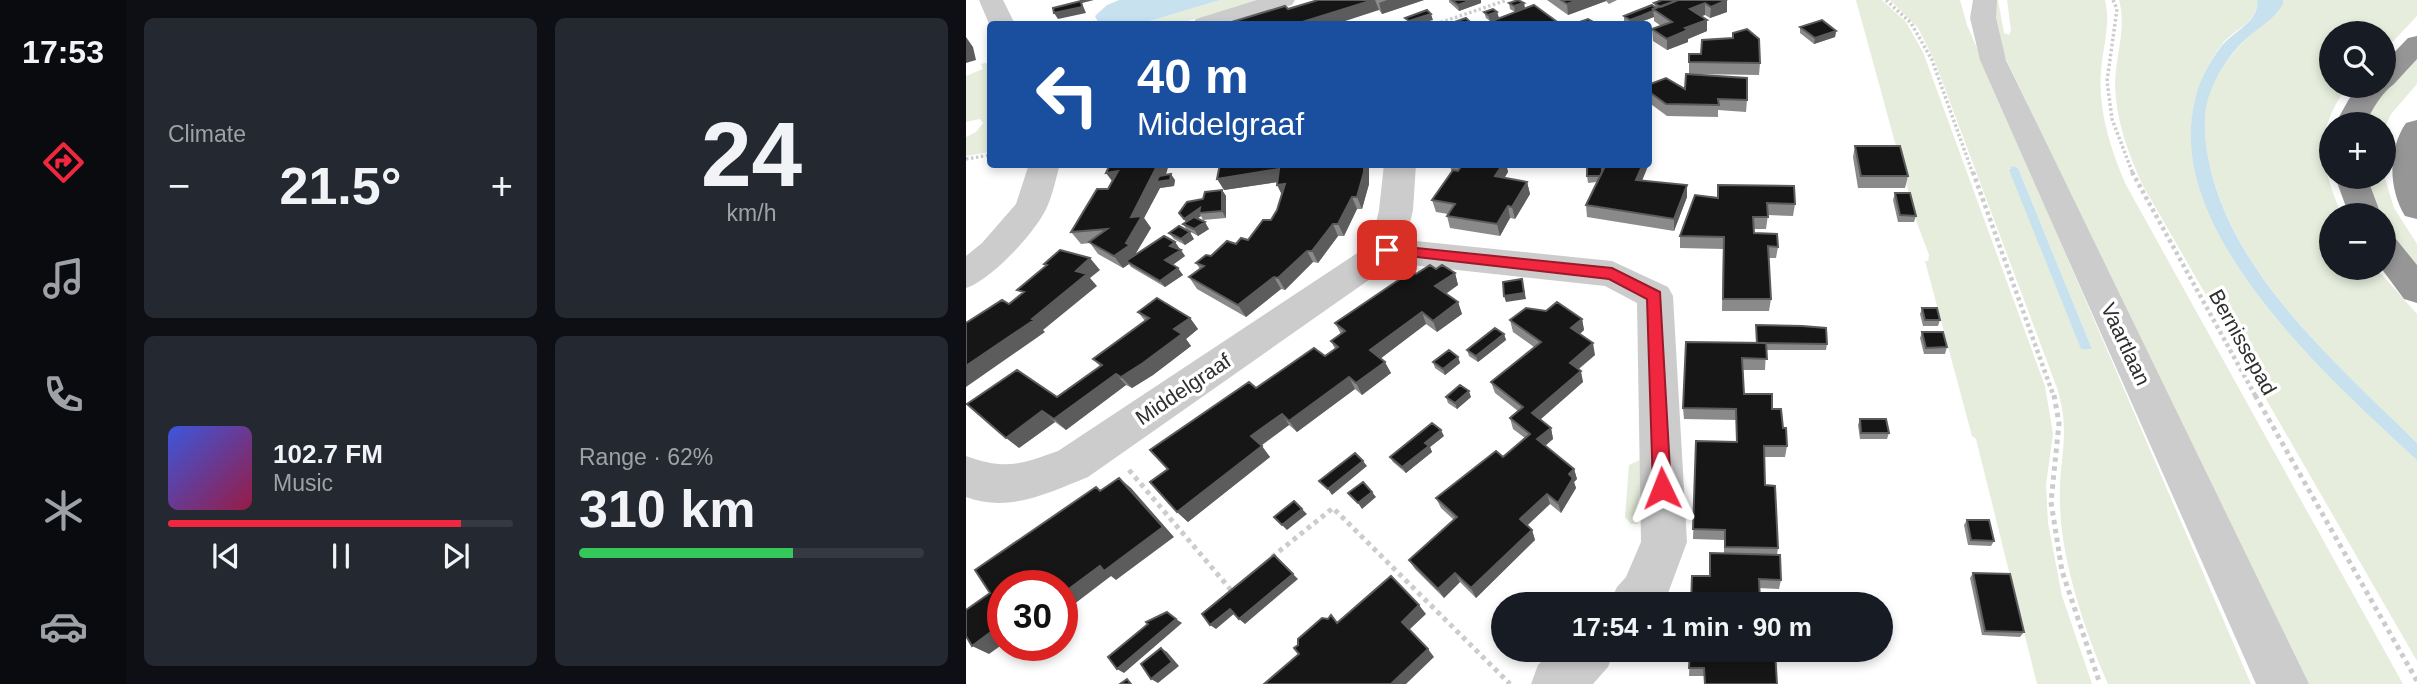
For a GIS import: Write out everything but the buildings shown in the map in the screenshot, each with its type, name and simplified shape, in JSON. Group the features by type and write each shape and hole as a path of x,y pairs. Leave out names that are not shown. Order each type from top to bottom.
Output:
{"highway":[{"path":"2396,66 2417,44"},
{"path":"2417,129 2410,141 2408,158 2409,177 2417,208"},
{"path":"2396,263 2417,290"}],"street":[{"path":"966,3 979,0"},
{"path":"991,0 1001,21"},
{"path":"1215,21 1283,0"},
{"name":"Vaartlaan","path":"1984,0 1983,18 1993,60 2283,684"},
{"path":"966,275 993,251 1031,207 1044,168"},
{"path":"1400,168 1396,210 1387,250 1612,274 1655,296 1664,542 1644,592"},
{"name":"Middelgraaf","path":"966,475 973,481 1014,485 1073,464 1387,250"},
{"path":"1557,684 1578,662"}],"path":[{"path":"1445,21 1507,0"},
{"path":"1886,0 1910,23 1931,60 2054,395 2059,423 2051,502 2062,571 2100,684"},
{"name":"Bernissepad","path":"2113,0 2117,9 2107,81 2112,120 2127,163 2223,339 2417,681"},
{"path":"966,159 987,156"},
{"path":"1105,442 1231,590 1241,582"},
{"path":"1261,566 1333,508 1510,684"}],"green space":[{"path":"1220,0 1268,0 1240,9 1237,6 1201,20 1150,21"},
{"path":"1856,0 1882,0 1906,22 1923,52 2045,386 2053,434 2046,485 2048,523 2062,596 2092,684 2037,684 1976,439 1972,436 1925,261 1928,261 1929,255 1917,223"},
{"path":"1890,0 1960,0 1967,25 2251,684 2108,684 2083,619 2061,526 2064,420 2057,388 1935,62 1918,28","holes":["2009,168 2018,168 2092,349 2081,348"]},
{"path":"1990,0 1998,0 2004,33 2009,35 2011,30 2007,0 2105,0 2107,27 2101,71 2101,100 2110,142 2125,183 2403,684 2300,684 2001,48"},
{"path":"2119,0 2257,0 2254,14 2223,43 2201,80 2194,105 2193,155 2206,205 2230,254 2263,302 2301,347 2417,460 2417,661 2142,184 2124,136 2116,99 2122,21"},
{"path":"2283,0 2417,0 2417,16 2396,38 2396,21 2319,21 2319,98 2340,98 2332,112 2319,112 2319,189 2332,189 2337,203 2319,203 2319,280 2387,280 2417,314 2417,443 2353,381 2288,311 2260,274 2236,234 2218,193 2206,143 2208,96 2217,76 2233,53 2283,4"},
{"path":"2417,56 2417,84 2393,112 2367,112 2379,98 2396,98 2396,79"},
{"path":"987,63 987,152 966,156 966,137 976,132 983,123 980,119 966,122 966,76 983,69 981,64"},
{"path":"2366,189 2388,189 2392,203 2371,203"},
{"path":"2396,211 2417,244 2417,274 2396,245"},
{"path":"1642,459 1638,524 1631,524 1625,517 1629,465"}],"water":[{"path":"1119,0 1220,0 1150,21 1098,21 1095,16 1107,5"},
{"path":"2257,0 2283,0 2283,4 2272,18 2232,54 2215,81 2207,103 2206,143 2218,194 2236,235 2260,274 2320,347 2417,443 2417,460 2341,389 2261,300 2228,251 2204,201 2192,150 2195,100 2204,73 2212,60 2225,42 2250,21 2257,8"},
{"path":"2012,166 2018,168 2092,349 2081,349 2009,170"}],"route":[{"path":"1387,250 1612,274 1655,296 1662,488"}]}
